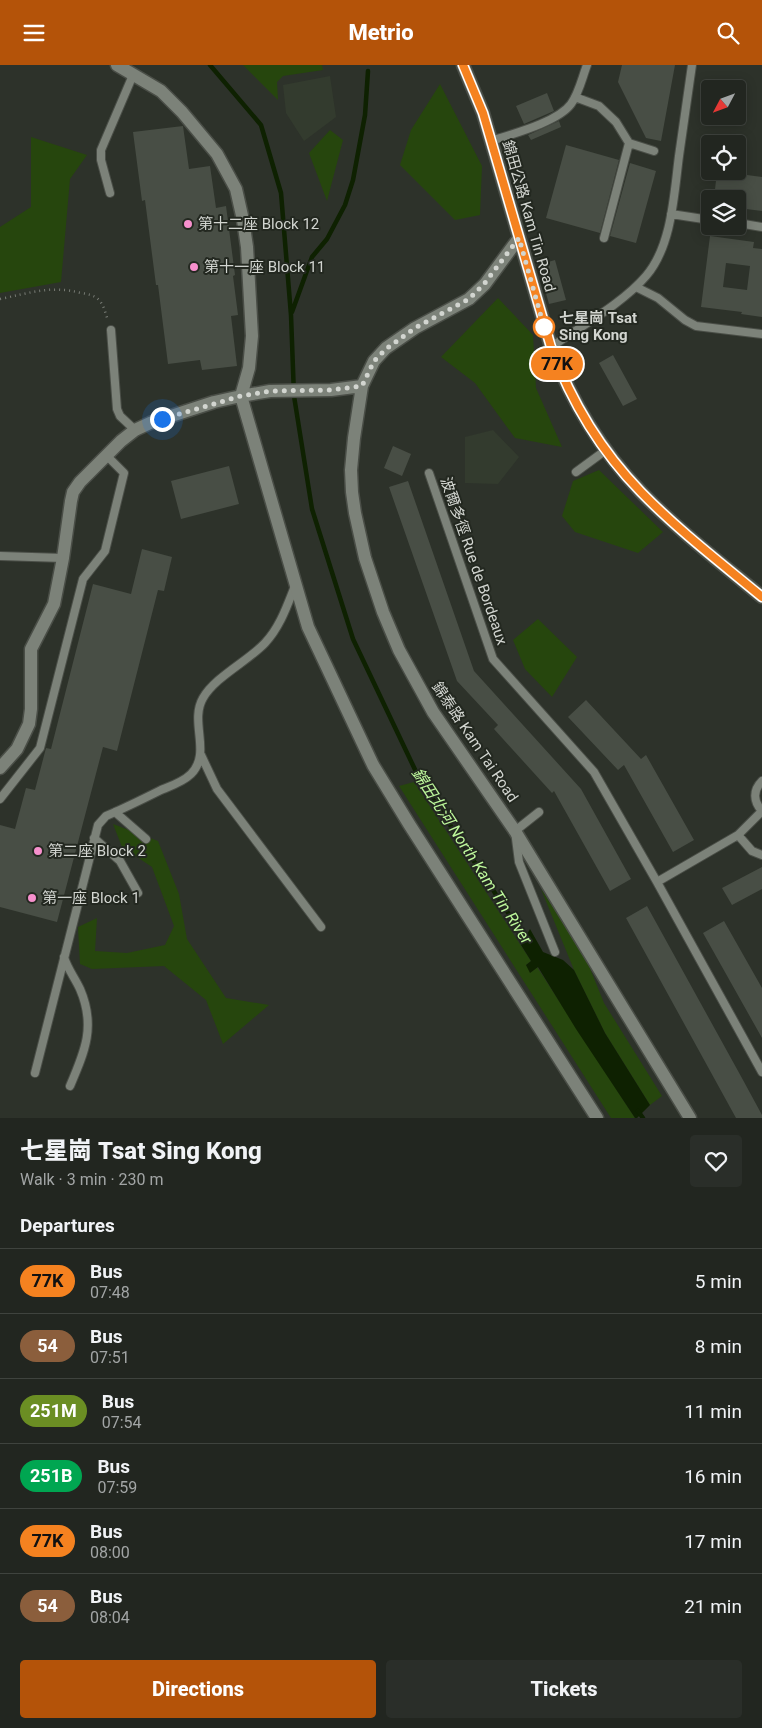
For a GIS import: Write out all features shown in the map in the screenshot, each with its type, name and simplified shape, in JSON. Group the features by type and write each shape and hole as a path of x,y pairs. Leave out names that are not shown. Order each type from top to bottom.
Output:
{"street":[{"path":"117,65 161,91 182,112 213,148 236,189 247,247 252,336 249,368 241,396 308,627 373,765 597,1118"},
{"name":"錦田公路 Kam Tin Road","path":"463,65 477,96 551,347 569,390 606,449 656,507 762,597"},
{"name":"錦泰路 Kam Tai Road","path":"519,238 484,284 469,299 415,328 386,349 374,361 362,386 354,438 351,470 352,492 365,558 380,603 399,650 433,712 515,831 690,1118"},
{"path":"0,768 17,749 29,724 31,709 31,649 54,604 73,492 80,482 136,430 150,423 214,402 241,396 270,391 331,390 362,386"}],"lane":[{"path":"491,141 558,117 566,111 575,97 587,65"},
{"path":"551,347 636,287 655,264 661,251 671,214 692,65"},
{"path":"110,193 101,160 101,150 133,75"},
{"path":"575,97 598,106 616,122 629,143 654,151"},
{"path":"604,238 629,143"},
{"path":"671,214 701,218"},
{"path":"746,224 762,227"},
{"path":"636,287 658,298 685,320 696,326 762,333"},
{"path":"111,330 117,409 120,416 136,430"},
{"path":"576,472 606,449"},
{"path":"0,799 40,748 83,579 105,551 124,473 107,456"},
{"name":"波爾多徑 Rue de Bordeaux","path":"429,473 493,659 594,772 657,882"},
{"path":"0,556 63,558"},
{"path":"296,584 281,621 272,634 264,644 212,687 202,699 198,714 201,755 217,789 321,927"},
{"path":"35,1073 98,825 101,820 115,812 185,779 195,769 201,755"},
{"path":"762,781 755,793 758,806 762,811 738,835 657,882 762,1072"},
{"path":"115,812 146,839"},
{"path":"539,812 515,831 519,862 555,952"},
{"path":"738,835 752,851 762,855"},
{"path":"94,838 120,861 138,893"},
{"path":"64,957 86,1006 88,1023 88,1037 84,1052 70,1086"}],"path":[{"path":"0,299 60,288 94,296 101,301 111,330"}],"shaded area":[{"path":"330,76 336,117 304,141 286,113 283,85"},
{"path":"493,430 519,457 498,484 465,483 465,437"},
{"path":"530,929 543,952 563,960 574,970 605,1033 650,1105 637,1118 635,1118 576,1029 538,967 530,973 526,965 531,961 521,945"}],"green space":[{"path":"243,65 322,65 323,70 283,76 277,82 278,100"},
{"path":"440,84 482,166 480,215 455,220 400,165 411,130"},
{"path":"330,130 343,140 327,201 309,153"},
{"path":"31,137 87,155 70,179 61,282 0,293 0,227 31,207"},
{"path":"498,298 533,335 536,388 562,447 515,438 475,383 441,357"},
{"path":"599,470 663,532 638,553 575,532 562,516 573,481"},
{"path":"538,619 577,657 552,697 525,669 513,640"},
{"path":"414,782 531,961 526,965 531,972 537,967 635,1118 611,1118 399,786"},
{"path":"113,824 158,841 179,894 187,939 226,998 269,1005 223,1044 206,1000 164,966 92,969 80,964 78,927 97,918 95,951 127,953 165,945 174,926 152,867 122,847"},
{"path":"541,889 585,956 604,1003 662,1096 650,1105 605,1033 574,970"}],"building":[{"path":"622,65 675,65 661,141 646,138 618,82"},
{"path":"547,93 554,111 524,124 516,106"},
{"path":"559,121 561,127 531,140 528,135"},
{"path":"183,126 189,169 210,166 216,208 226,206 238,315 231,316 237,366 202,370 200,360 168,364 158,285 156,285 145,200 142,201 133,132"},
{"path":"566,145 619,160 600,233 546,218"},
{"path":"630,163 656,171 636,243 610,236"},
{"path":"746,175 762,177 762,211 746,209 746,190 715,190 716,180 746,180"},
{"path":"710,236 754,242 753,248 762,249 762,317 741,314 742,312 701,307","holes":["726,263 750,266 747,290 723,287"]},
{"path":"555,260 566,300 549,304 538,265"},
{"path":"613,355 637,399 623,406 599,363"},
{"path":"393,446 411,454 402,476 384,468"},
{"path":"229,466 239,504 181,519 171,481"},
{"path":"408,481 474,671 581,789 631,879 610,891 554,791 552,793 494,729 498,725 457,681 389,487"},
{"path":"142,549 172,557 164,591 158,590 117,751 103,747 57,922 0,907 0,825 15,829 26,788 35,790 46,748 51,749 93,584 131,594"},
{"path":"586,700 641,759 646,755 694,840 673,852 624,765 618,770 568,717"},
{"path":"762,867 762,889 732,905 722,888"},
{"path":"647,906 762,1118 736,1118 626,918"},
{"path":"724,921 762,988 762,1038 703,933"}],"waterway":[{"name":"錦田北河 North Kam Tin River","path":"210,65 261,125 281,193 291,315 294,396 312,509 353,639 419,778 528,943"},
{"path":"292,312 312,257 327,239 345,205 353,180 365,115 368,71"},
{"name":"錦田北河 North Kam Tin River","path":"638,1111 643,1118"}],"bus line":[{"name":"77K","path":"463,65 483,113 551,347 559,369 578,407 599,439 640,491 674,524 762,597"}],"place":[{"name":"第十二座 Block 12","path":"188,224"},
{"name":"第十一座 Block 11","path":"194,267"},
{"name":"七星崗 Tsat Sing Kong","path":"544,327"},
{"name":"第二座 Block 2","path":"38,851"},
{"name":"第一座 Block 1","path":"32,898"}],"route":[{"path":"162,419 214,402 270,391 331,390 362,386 374,361 386,349 415,328 469,299 484,284 519,238 544,327"}]}
